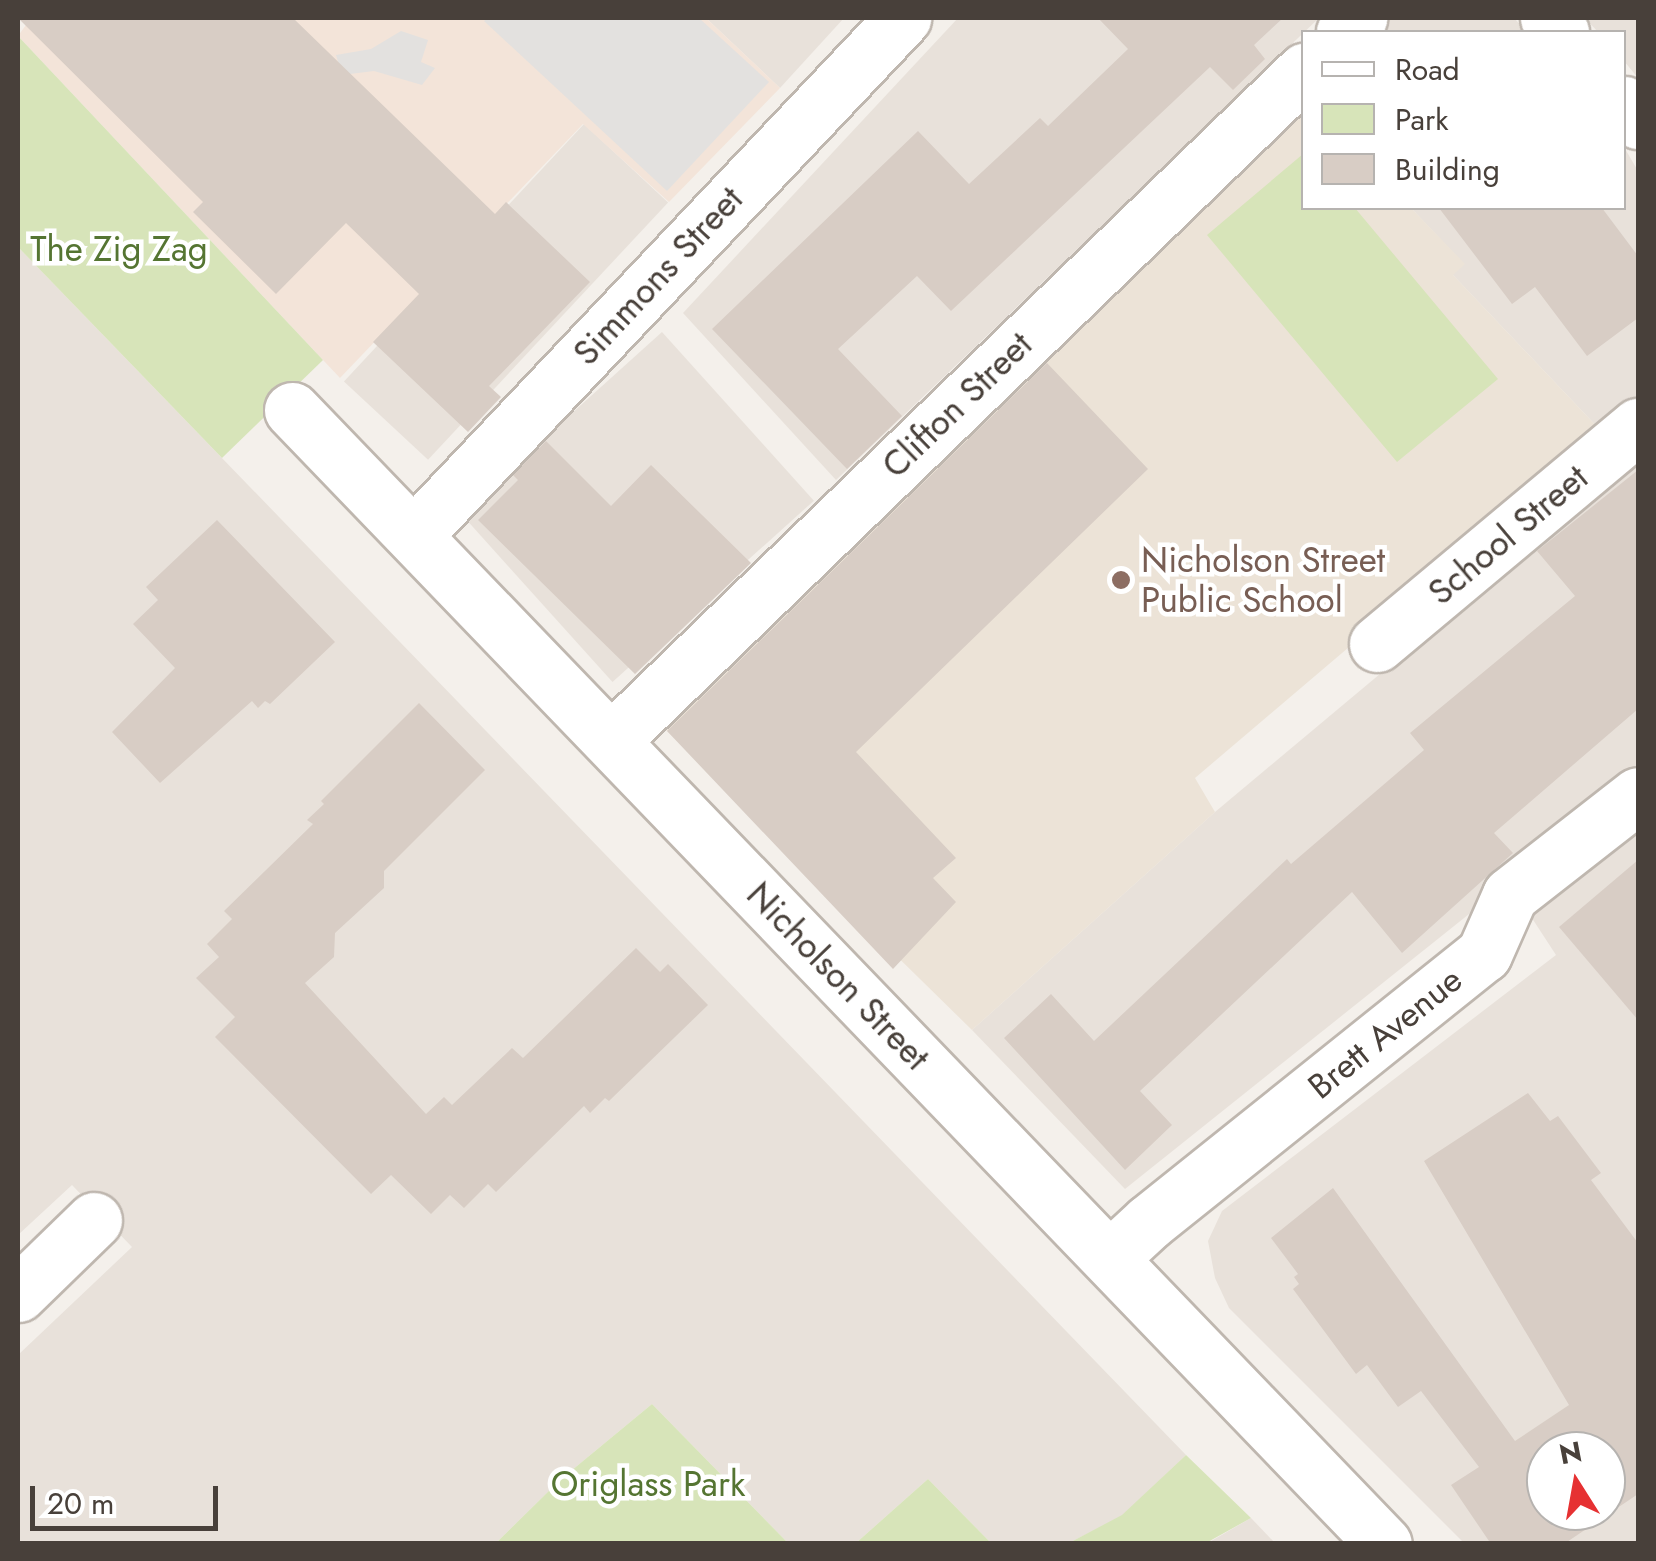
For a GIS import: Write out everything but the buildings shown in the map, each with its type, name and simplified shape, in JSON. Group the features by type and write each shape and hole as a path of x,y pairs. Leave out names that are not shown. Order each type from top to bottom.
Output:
{"street":[{"name":"Simmons Street","path":"414,534 903,18"},
{"name":"Clifton Street","path":"612,740 1301,75"},
{"name":"Nicholson Street","path":"292,410 1384,1544"},
{"name":"School Street","path":"1378,644 1638,426"},
{"name":"Brett Avenue","path":"1110,1258 1149,1222 1484,954 1510,894 1638,795"},
{"path":"18,1294 94,1220"}],"shaded area":[{"path":"31,18 706,18 780,88 669,202 583,124 340,378 18,36"},
{"path":"699,18 769,82 667,191 484,21"},
{"path":"706,18 844,18 780,88"},
{"path":"958,18 1319,18 1306,30 1301,30 1301,35 836,480 683,313"},
{"path":"1389,18 1514,18 1525,30 1376,30"},
{"path":"1585,18 1638,18 1638,78 1626,63 1626,30 1596,30"},
{"path":"401,31 428,40 421,62 435,68 422,85 374,71 342,75 336,55 371,49"},
{"name":"Nicholson Street Public School","path":"1301,105 1301,210 1413,210 1465,264 1453,275 1602,432 1195,778 1215,812 972,1030 663,727"},
{"path":"584,124 668,202 428,460 344,381"},
{"path":"1626,150 1638,171 1638,399 1602,432 1452,274 1464,264 1413,210 1626,210"},
{"path":"18,247 1186,1455 1122,1516 1069,1543 991,1543 928,1479 856,1543 788,1543 652,1404 560,1480 496,1543 18,1543 18,1355 132,1247 72,1185 18,1235"},
{"path":"662,332 814,501 613,682 461,513"},
{"path":"1638,458 1638,779 1125,1189 972,1030 1215,812"},
{"path":"1638,824 1638,1543 1464,1543 1229,1308 1215,1278 1208,1241 1222,1211 1556,955 1526,909"},
{"path":"1251,1518 1275,1543 1206,1544"}],"green space":[{"name":"The Zig Zag","path":"18,36 323,360 222,458 18,247"},
{"path":"1301,156 1301,210 1357,210 1498,379 1397,462 1207,235"},
{"name":"Origlass Park","path":"652,1404 788,1543 496,1543 560,1480"},
{"path":"1186,1455 1251,1518 1206,1543 1069,1543 1122,1515"},
{"path":"928,1479 991,1543 856,1543"}],"place":[{"name":"Nicholson Street Public School","path":"1121,580"}]}
